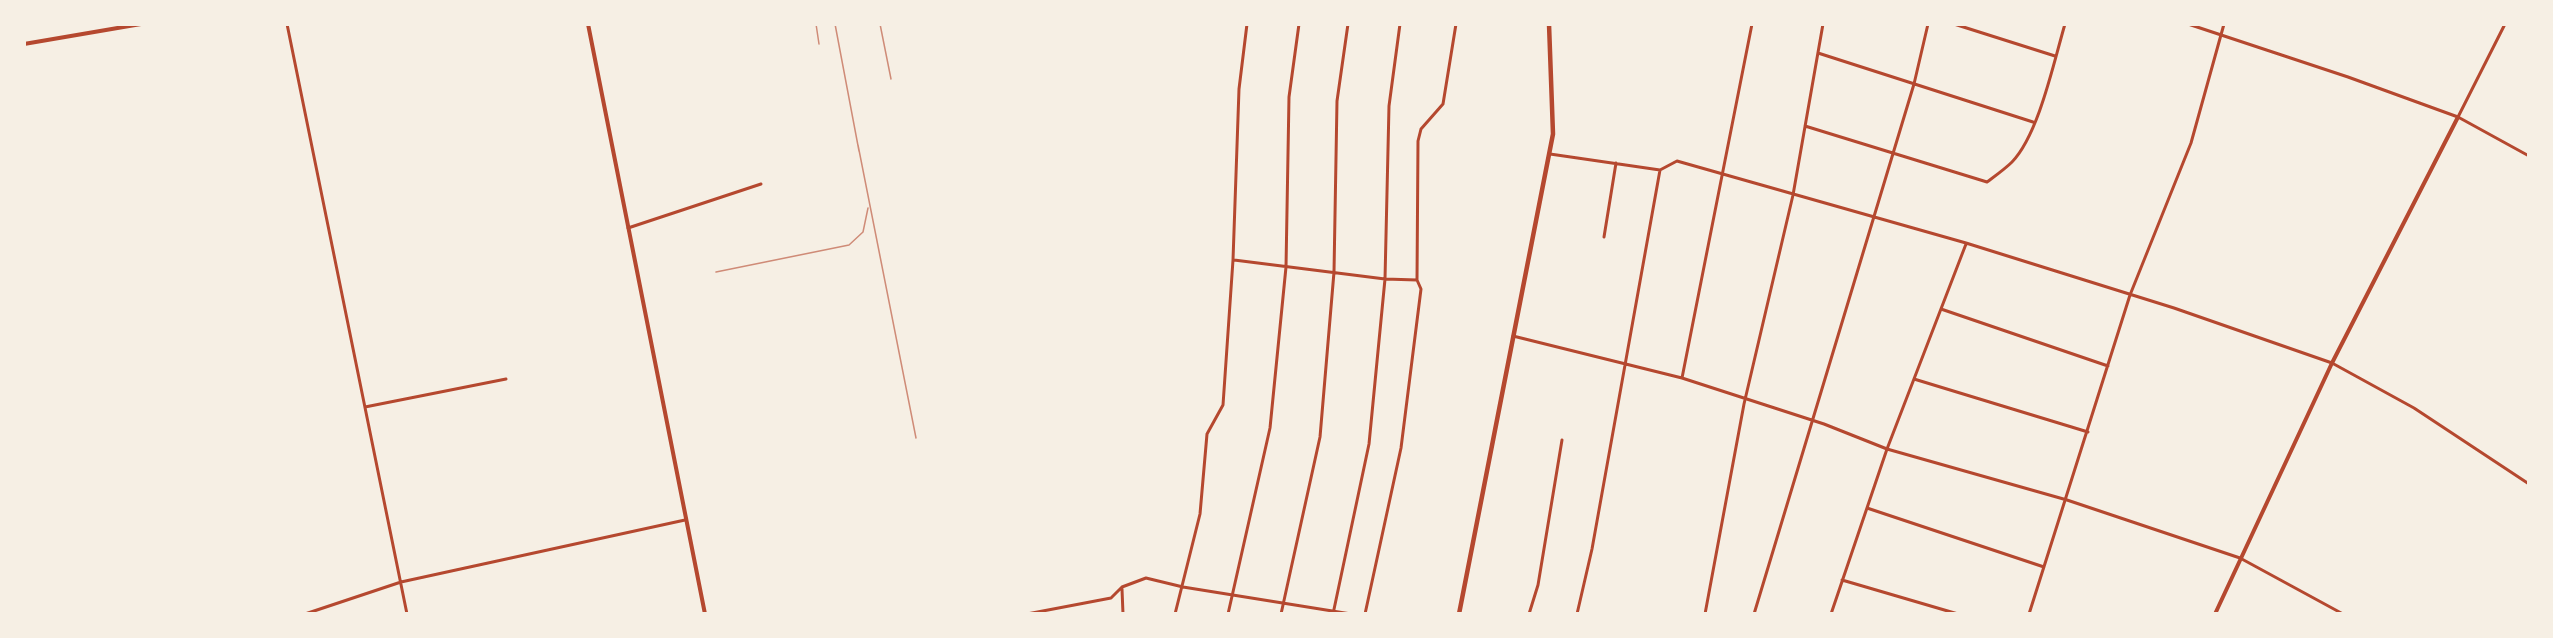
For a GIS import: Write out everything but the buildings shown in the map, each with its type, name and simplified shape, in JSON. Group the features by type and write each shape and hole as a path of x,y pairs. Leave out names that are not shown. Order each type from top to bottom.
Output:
{"main road":[{"path":"1459,614 1550,153 1554,114 1549,24"}],"street":[{"path":"24,44 141,24"},
{"path":"287,24 407,614"},
{"path":"588,24 705,614"},
{"path":"1175,614 1184,587 1200,514 1207,434 1222,405 1233,260 1239,89 1247,24"},
{"path":"1228,614 1270,428 1286,267 1289,97 1299,24"},
{"path":"1281,614 1320,436 1334,272 1338,101 1348,24"},
{"path":"1334,612 1369,444 1385,279 1389,106 1400,24"},
{"path":"1365,614 1401,448 1421,289 1417,280 1418,141 1422,129 1443,104 1456,24"},
{"path":"1682,378 1752,24"},
{"path":"1705,614 1745,400 1793,195 1823,24"},
{"path":"1754,614 1914,84 1928,24"},
{"path":"1954,24 2056,56"},
{"path":"1805,126 1987,182 2013,162 2026,144 2065,24"},
{"path":"2188,24 2458,117 2529,156"},
{"path":"2029,614 2067,500 2130,295 2191,142 2205,99 2224,24"},
{"path":"2215,614 2332,363 2505,24"},
{"path":"1818,53 2034,123"},
{"path":"1550,153 1660,170 1677,161 1966,243 2332,363 2414,408 2529,484"},
{"path":"1604,237 1616,163"},
{"path":"1577,614 1592,549 1623,363 1660,170"},
{"path":"628,228 761,184"},
{"path":"1831,614 1887,450 1966,243"},
{"path":"1233,260 1385,279 1417,280"},
{"path":"1941,309 2108,366"},
{"path":"1513,336 1682,378 1811,420 1887,450 2067,500 2241,558 2343,614"},
{"path":"365,407 506,379"},
{"path":"1914,379 2088,432"},
{"path":"1529,614 1538,585 1562,440"},
{"path":"1867,508 2044,567"},
{"path":"305,614 401,582 685,520"},
{"path":"1027,614 1111,598 1122,587 1146,578 1184,587 1351,614"},
{"path":"1842,580 1958,614"},
{"path":"1122,587 1123,614"}],"railway":[{"path":"816,24 819,44"},
{"path":"835,24 859,151"},
{"path":"880,24 891,79"},
{"path":"858,145 916,438"},
{"path":"716,272 849,245 863,232 868,208"}]}
